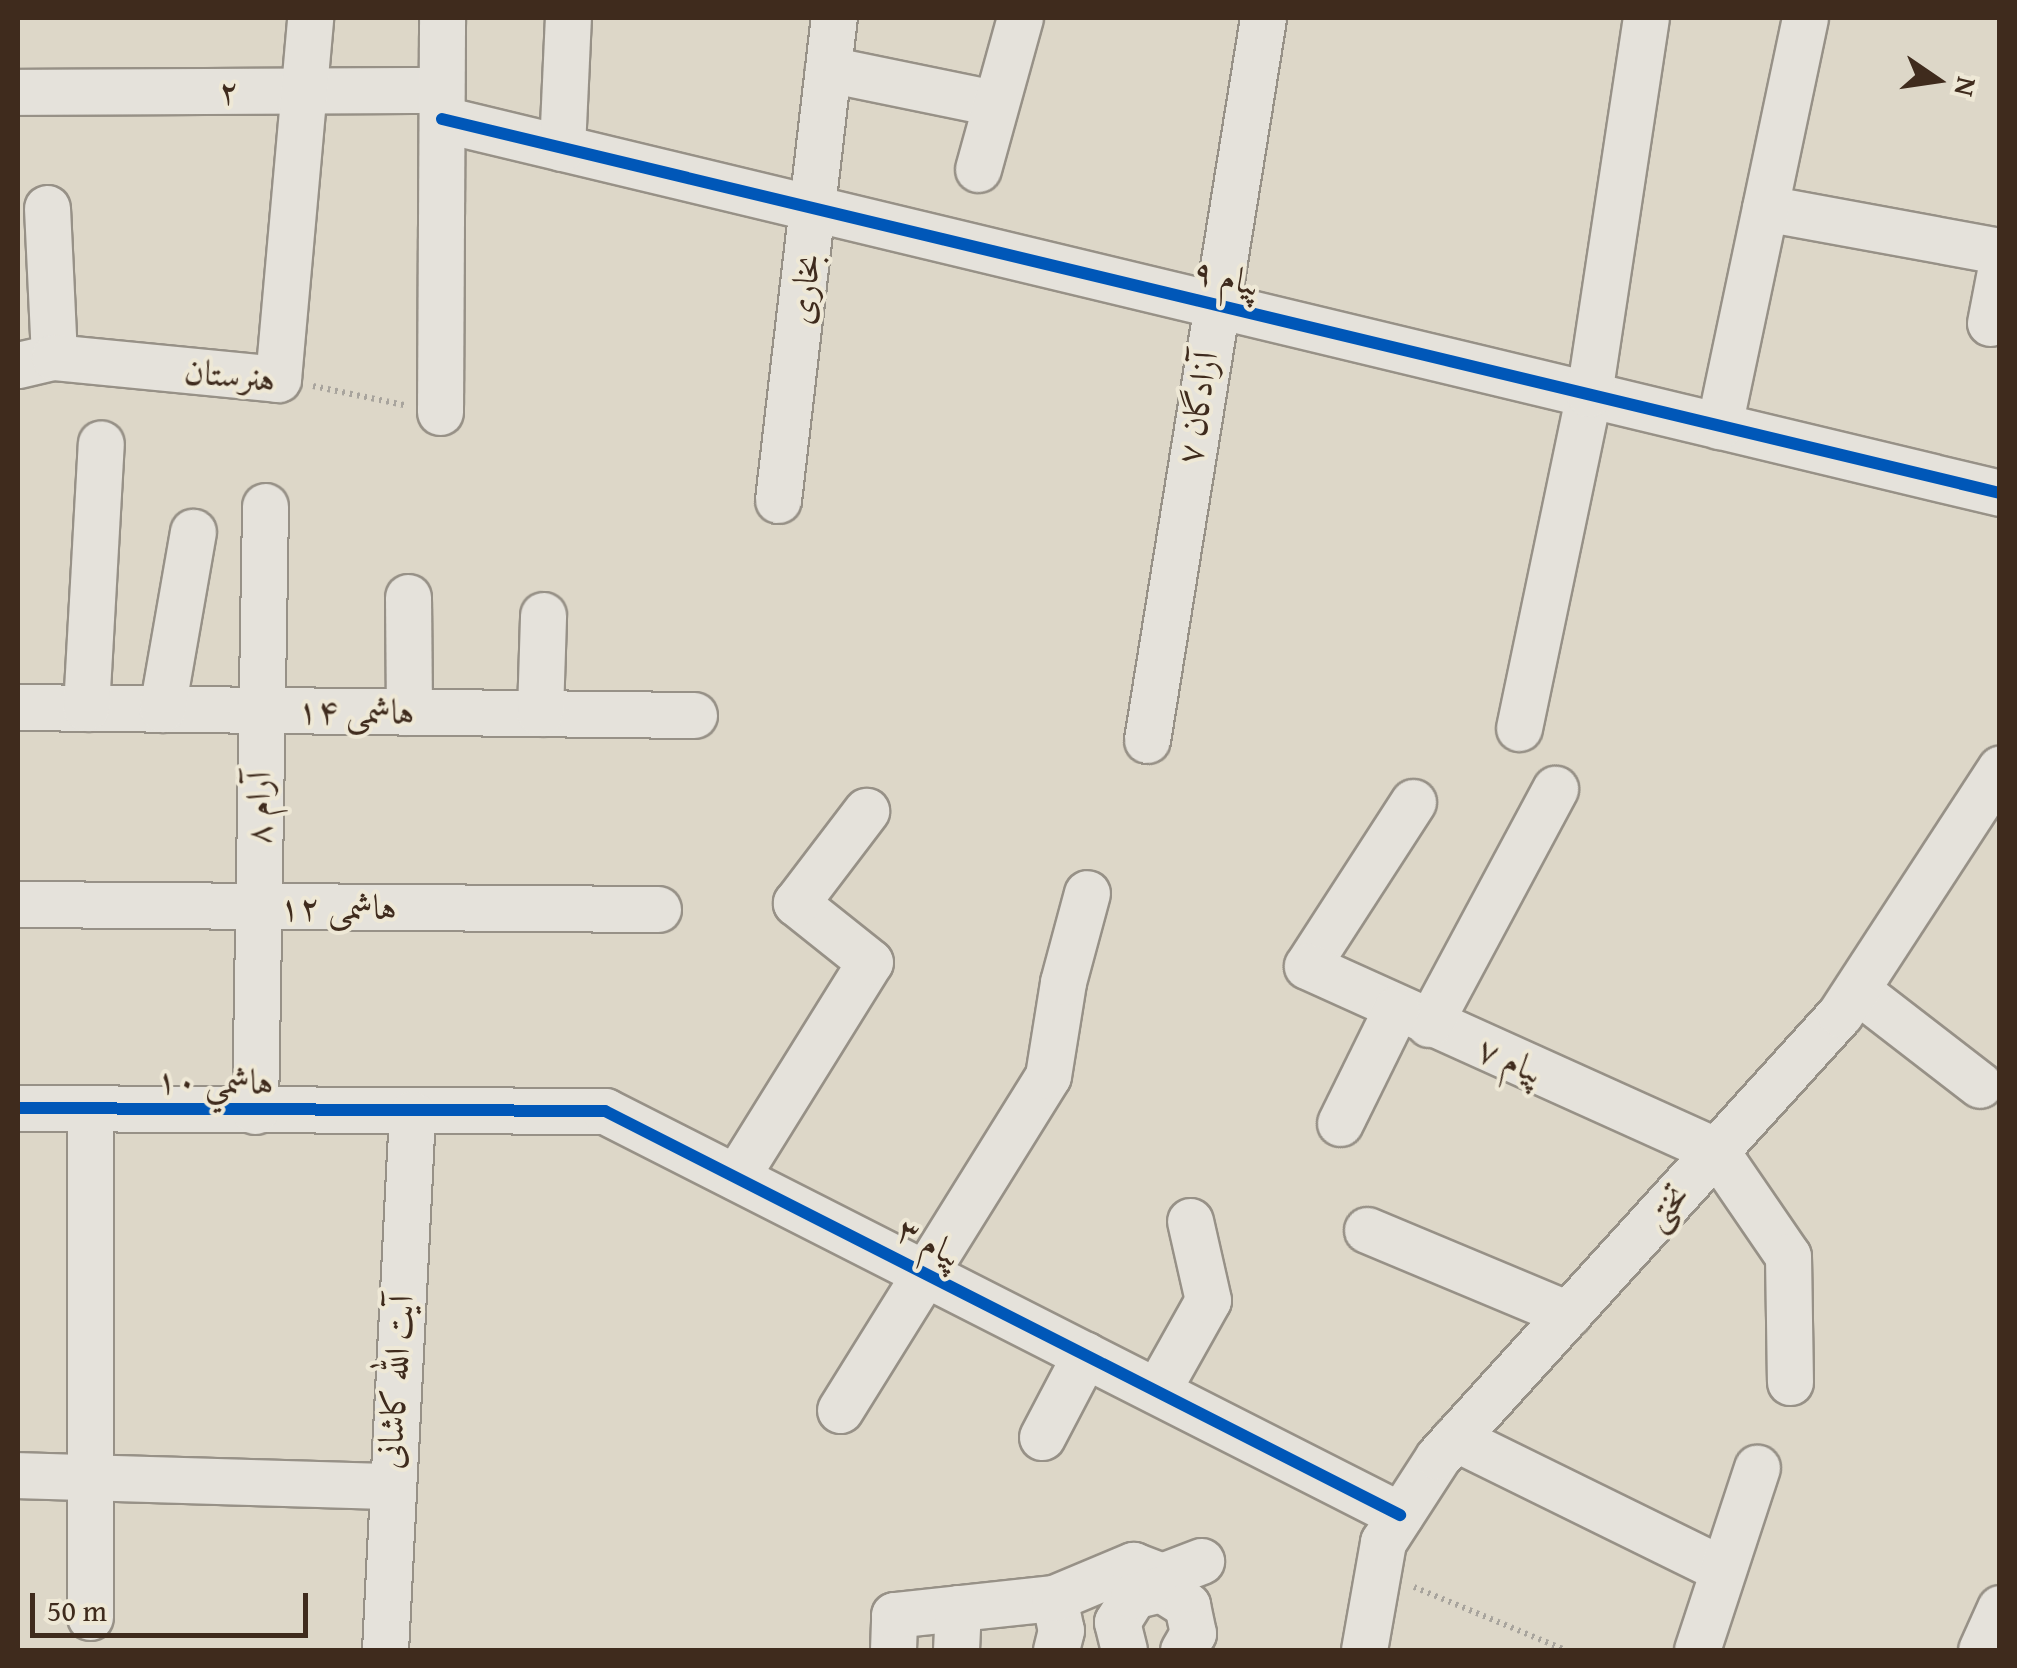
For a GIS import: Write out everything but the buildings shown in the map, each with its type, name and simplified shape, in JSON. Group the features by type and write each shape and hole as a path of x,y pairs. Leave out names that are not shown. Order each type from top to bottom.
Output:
{"street":[{"path":"278,379 310,18"},
{"path":"440,412 442,18"},
{"path":"562,148 568,18"},
{"name":"بخاری","path":"778,500 834,18"},
{"path":"978,169 993,102 1020,18"},
{"name":"آزادگان ۷","path":"1147,740 1213,304 1263,18"},
{"path":"1519,728 1589,394 1646,18"},
{"path":"1719,426 1805,18"},
{"path":"828,69 993,102"},
{"name":"۲","path":"18,92 304,91 442,104"},
{"name":"پیام ۹","path":"442,104 562,148 2000,493"},
{"path":"36,361 47,208"},
{"path":"1765,208 2000,250"},
{"path":"1990,322 2000,271"},
{"name":"هنرستان","path":"36,361 278,379"},
{"path":"86,708 101,444"},
{"name":"آرام ۸","path":"255,1111 265,506"},
{"path":"162,709 192,532"},
{"path":"408,597 410,712"},
{"path":"540,713 543,615"},
{"name":"هاشمی ۱۴","path":"18,707 694,715"},
{"name":"تختی","path":"1364,1650 1383,1542 1400,1515 1456,1438 1857,990 2000,770"},
{"path":"1340,1123 1555,789"},
{"name":"پیام ۷","path":"1413,802 1307,966 1716,1151"},
{"path":"736,1177 870,962 796,903 866,811"},
{"path":"840,1410 1048,1076 1062,982 1087,894"},
{"name":"هاشمی ۱۲","path":"18,904 658,909"},
{"path":"1857,990 1980,1085"},
{"name":"هاشمي ۱۰","path":"18,1108 412,1114"},
{"path":"90,1109 90,1617"},
{"name":"پيام ۳","path":"412,1114 605,1110 1400,1515"},
{"name":"آیت الله کاشانی","path":"385,1650 388,1486 412,1114"},
{"path":"1716,1151 1788,1256 1790,1382"},
{"path":"1157,1391 1208,1300 1190,1221"},
{"path":"1367,1230 1568,1314"},
{"path":"1042,1436 1085,1355"},
{"path":"1456,1438 1722,1569"},
{"path":"1697,1650 1758,1468"},
{"path":"18,1475 388,1486"},
{"path":"893,1650 894,1615 957,1629 1054,1598 1133,1566 1175,1575"},
{"path":"1124,1650 1117,1622 1132,1596 1175,1575"},
{"path":"1175,1575 1194,1634 1183,1650"},
{"path":"1054,1598 1061,1630 1056,1650"},
{"path":"1982,1650 2000,1608"}],"path":[{"path":"1376,1571 1565,1650"}],"cycle path":[{"path":"442,119 2000,493"},
{"path":"18,1108 605,1111 1400,1515"}]}
